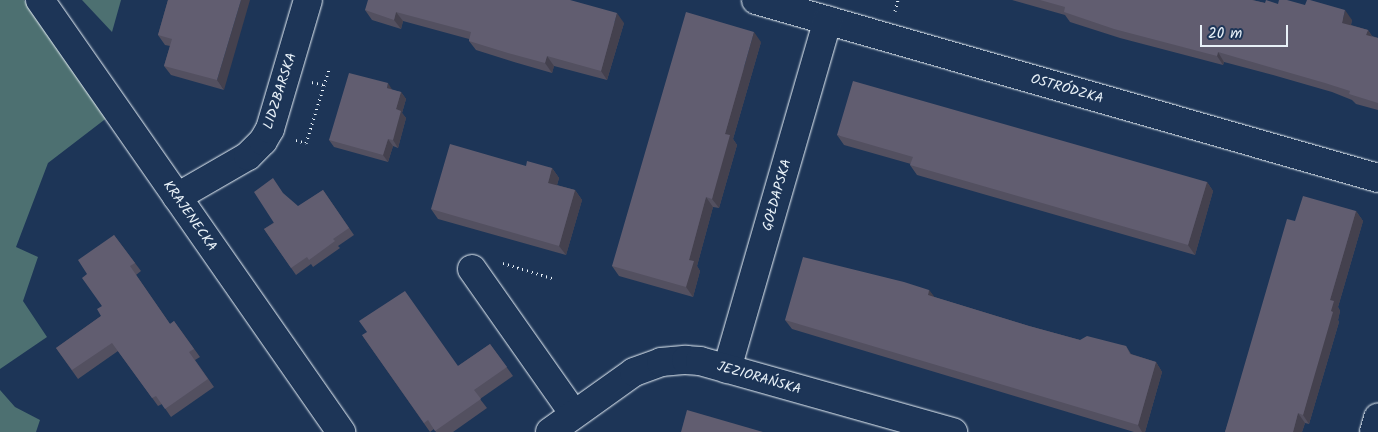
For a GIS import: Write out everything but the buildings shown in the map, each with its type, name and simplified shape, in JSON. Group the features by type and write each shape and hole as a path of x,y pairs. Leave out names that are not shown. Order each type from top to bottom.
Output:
{"street":[{"name":"KRAJENECKA","path":"40,0 341,432"},
{"name":"LIDZBARSKA","path":"177,197 248,156 263,141 270,129 308,0"},
{"name":"OSTRÓDZKA","path":"756,0 1378,178"},
{"name":"GOŁDAPSKA","path":"727,369 828,20"},
{"path":"472,269 574,414"},
{"name":"JEZIORAŃSKA","path":"550,432 634,372 647,366 686,360 700,361 953,432"},
{"path":"1374,432 1378,418"}],"green space":[{"path":"0,0 24,0 108,117 48,163 16,247 38,257 23,301 47,337 0,369"},
{"path":"82,0 121,0 112,32"},
{"path":"0,390 15,407 40,420 36,432 0,432"}]}
